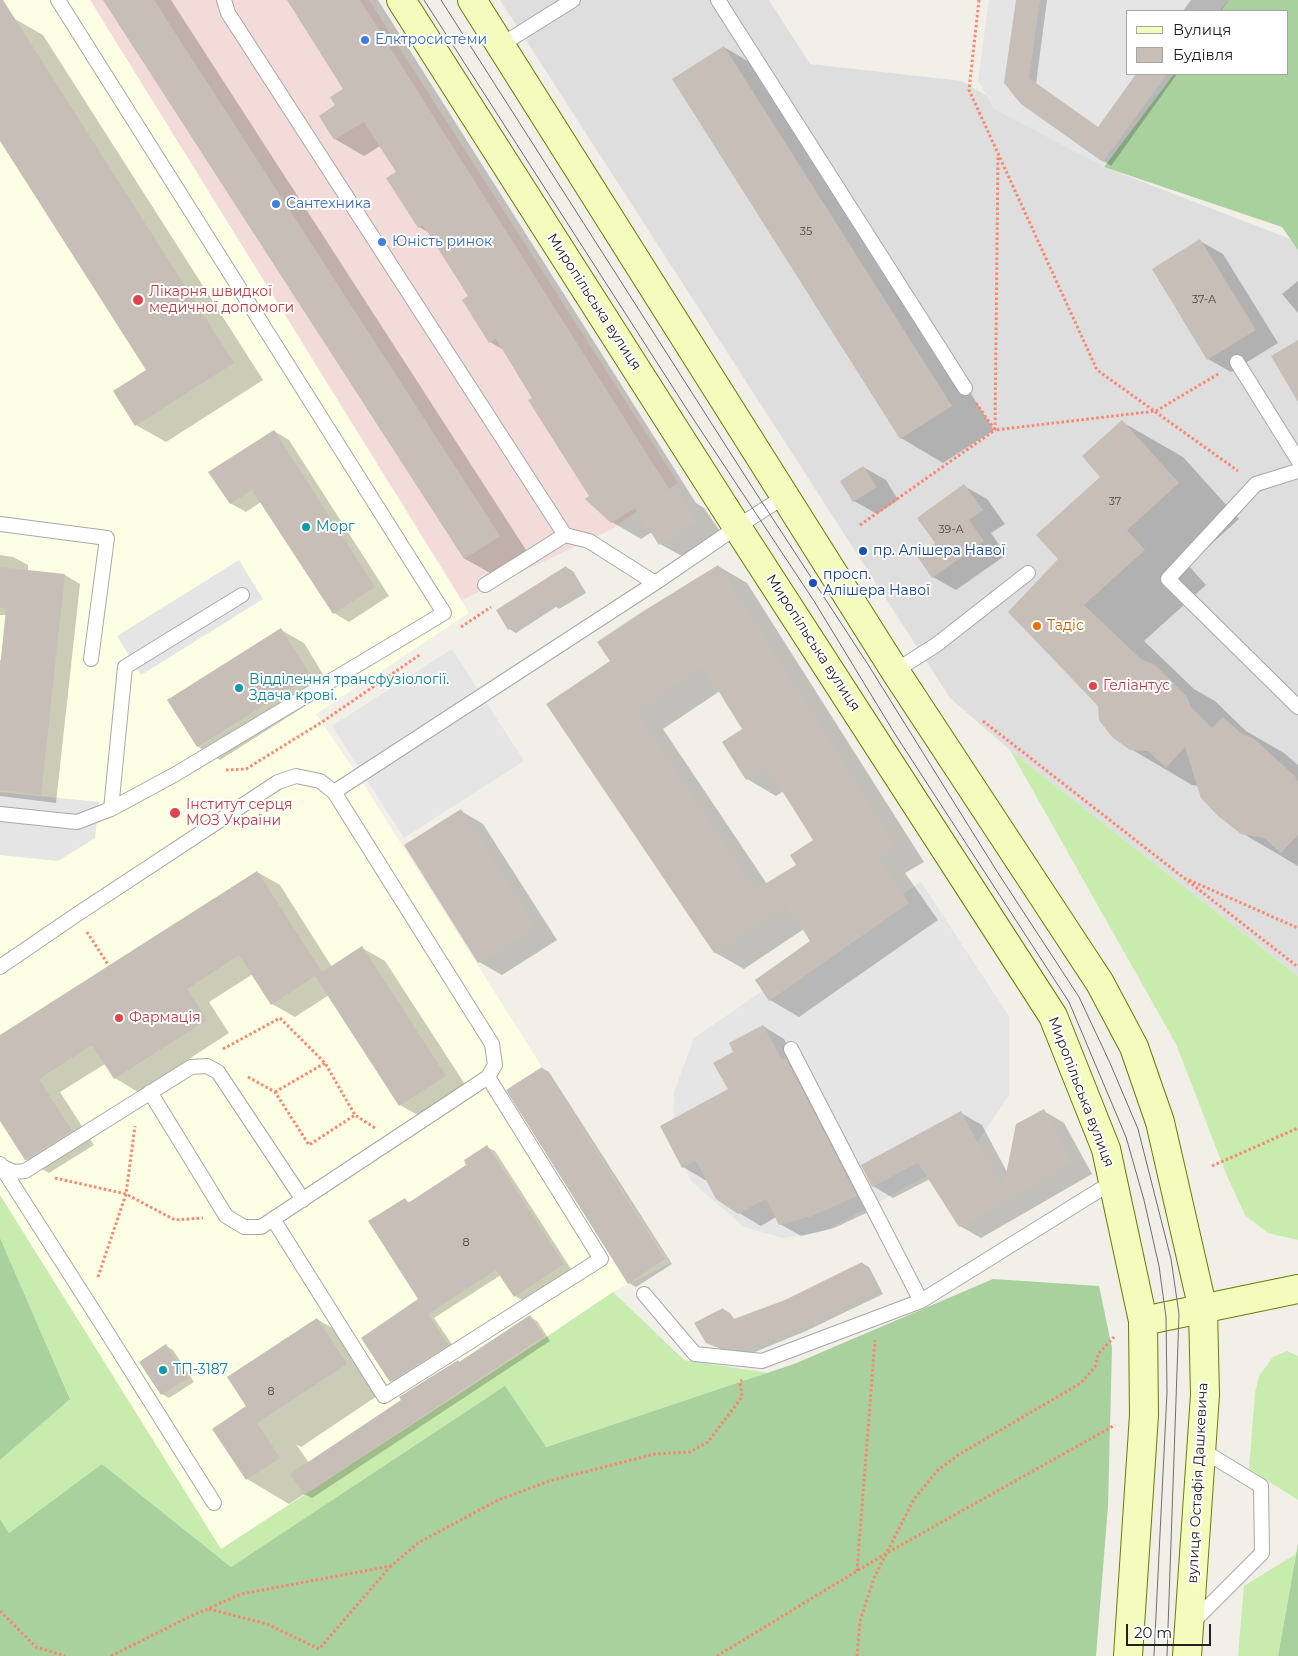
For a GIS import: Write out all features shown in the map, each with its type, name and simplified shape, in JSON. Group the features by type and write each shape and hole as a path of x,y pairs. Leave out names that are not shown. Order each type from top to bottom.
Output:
{"street":[{"name":"Миропільська вулиця","path":"401,0 737,527 1053,1016 1106,1149 1114,1181 1131,1326"},
{"path":"472,0 895,671 1100,983 1134,1047 1160,1122 1203,1310"},
{"path":"1128,1656 1144,1415 1131,1326 1298,1289"},
{"name":"вулиця Остафія Дашкевича","path":"1187,1656 1205,1395 1203,1310"}],"lane":[{"path":"0,814 76,822 111,809 182,770 444,613 58,0"},
{"path":"224,0 228,13 565,535"},
{"path":"501,45 573,0"},
{"path":"718,0 965,388"},
{"path":"1237,362 1298,460"},
{"path":"1298,472 1256,484 1168,579 1298,707"},
{"path":"334,792 785,496"},
{"path":"0,524 107,538 92,659"},
{"path":"485,584 565,535 588,540 655,583"},
{"path":"895,671 936,645 1028,573"},
{"path":"111,809 125,667 242,595"},
{"path":"0,967 278,782 296,776 320,781 334,792 492,1044 495,1065 488,1077 261,1227 244,1227 226,1216 145,1096"},
{"path":"791,1049 921,1300"},
{"path":"1,1165 14,1172 24,1171 191,1066 207,1066 218,1072 303,1200"},
{"path":"273,1219 384,1396 601,1259 488,1077"},
{"path":"1,1165 214,1503"},
{"path":"644,1294 695,1354 762,1361 921,1300 1114,1181"},
{"path":"1189,1625 1262,1553 1261,1486 1202,1450"}],"path":[{"path":"979,0 969,90 1096,370 1256,484"},
{"path":"965,388 995,430 1156,412 1237,362"},
{"path":"983,721 1298,967"},
{"path":"1182,877 1298,928"},
{"path":"102,955 109,966"},
{"path":"191,1066 280,1018 325,1063 355,1115 394,1140"},
{"path":"275,1092 325,1063"},
{"path":"243,1074 275,1092 309,1145 355,1115"},
{"path":"89,1304 126,1194 145,1096"},
{"path":"1212,1166 1298,1128"},
{"path":"24,1171 126,1194 175,1220 226,1216"},
{"path":"857,1571 877,1318"},
{"path":"857,1656 860,1621 874,1578 914,1499 938,1470 958,1455 1081,1383 1095,1367 1098,1354 1131,1326"},
{"path":"208,1608 267,1624 319,1649 391,1566 418,1543 496,1500 549,1481 655,1454 690,1452 708,1442 742,1397 740,1382 762,1361"},
{"path":"717,1656 885,1554 1121,1422 1144,1415"},
{"path":"111,1656 208,1608 241,1594 391,1566"},
{"path":"0,1611 36,1647 65,1656"}],"shaded area":[{"path":"0,0 90,0 469,613 316,714 359,777 538,1061 670,1263 613,1292 221,1550 0,1195"},
{"name":"Юність ринок","path":"90,0 369,0 678,483 612,529 462,600"},
{"path":"500,0 769,0 810,64 962,81 1104,167 1298,242 1298,976 1010,750 950,698"},
{"path":"989,0 1229,0 1221,10 1126,10 1126,75 1173,75 1104,167 994,109 978,81"},
{"path":"239,560 263,599 141,675 117,636"},
{"path":"452,649 524,761 404,838 332,726"},
{"path":"0,792 99,802 95,838 58,861 0,855"},
{"path":"921,882 1009,1016 1009,1095 971,1152 825,1231 783,1238 744,1227 691,1181 673,1138 674,1092 694,1038"}],"green space":[{"path":"1219,0 1298,0 1298,250 1282,227 1104,167 1167,75 1288,75 1288,10 1212,10"},
{"path":"1010,750 1298,976 1298,1240 1268,1233 1245,1215 1227,1176 1176,1044"},
{"path":"0,1195 221,1549 613,1292 684,1360 768,1373 545,1447 505,1387 231,1567 102,1464 9,1533 0,1519 0,1460 70,1398 0,1238"},
{"path":"0,1238 70,1399 0,1460"},
{"path":"993,1279 1099,1286 1112,1348 1108,1506 1096,1656 0,1656 0,1519 9,1533 102,1464 231,1567 505,1386 546,1447 794,1364"},
{"path":"1287,1351 1298,1356 1298,1500 1249,1469 1255,1393 1259,1376 1273,1357"},
{"path":"1298,1544 1298,1656 1278,1656"},
{"path":"1296,1554 1278,1656 1238,1656 1244,1586"}],"building":[{"path":"0,0 3,0 234,363 135,426 113,391 146,370 0,141"},
{"path":"103,0 154,0 500,536 464,559"},
{"path":"287,0 360,0 671,492 675,490 696,520 659,545 635,508 611,523 585,499 589,496 528,400 532,398 496,339 489,343 462,300 468,296 423,225 418,228 386,178 396,172 364,122 334,140 319,116 335,105 330,97 343,89"},
{"path":"1016,0 1040,0 1029,78 1098,127 1135,75 1166,75 1103,162 1021,104 1004,83"},
{"path":"724,46 952,406 900,439 672,79"},
{"path":"1200,239 1256,330 1207,360 1152,269"},
{"path":"1298,340 1298,402 1271,356"},
{"path":"1122,420 1179,483 1127,530 1145,550 1084,605 1142,660 1154,664 1187,697 1191,707 1212,728 1223,717 1242,734 1253,738 1295,776 1298,782 1298,835 1281,853 1264,838 1241,834 1218,816 1201,798 1185,747 1166,768 1148,751 1130,750 1112,737 1099,720 1098,706 1008,612 1058,559 1036,535 1100,477 1082,456"},
{"name":"Морг","path":"274,430 375,587 333,614 252,490 230,504 208,472"},
{"path":"863,466 877,487 853,502 840,481"},
{"path":"964,484 983,510 969,520 984,541 932,578 917,556 935,543 917,518"},
{"path":"718,565 895,845 877,856 909,903 769,1001 755,980 810,941 787,904 714,953 546,704 610,661 597,642","holes":["703,666 742,729 722,742 746,780 767,767 813,840 790,855 796,865 755,890 635,712"]},
{"path":"566,566 580,589 551,606 549,603 508,630 496,610"},
{"path":"0,567 65,574 41,795 0,790 0,668 6,609 0,608"},
{"name":"Відділення трансфузіології. Здача крові.","path":"281,628 311,676 197,747 167,700"},
{"path":"461,809 535,927 478,963 404,845"},
{"path":"257,871 322,972 362,946 446,1076 399,1106 315,976 271,1005 239,955 187,989 207,1020 114,1079 92,1045 39,1079 72,1131 25,1160 0,1121 0,1035"},
{"path":"763,1025 782,1060 786,1058 857,1196 812,1216 779,1225 766,1199 738,1214 716,1199 696,1161 682,1168 660,1126 728,1089 713,1063 733,1052 729,1043"},
{"path":"542,1067 665,1259 628,1284 506,1090"},
{"path":"1044,1109 1072,1162 959,1227 918,1163 872,1187 861,1165 961,1111 1003,1190 1016,1124"},
{"path":"487,1145 564,1264 514,1297 496,1270 428,1314 448,1345 390,1382 361,1338 418,1299 368,1221 405,1198 408,1203 466,1165 464,1160"},
{"path":"862,1262 876,1290 799,1328 742,1350 716,1347 706,1343 694,1323 723,1308 731,1320 785,1300"},
{"path":"530,1315 544,1336 304,1495 290,1474 401,1400 399,1397 458,1360 459,1362"},
{"path":"317,1318 347,1364 257,1423 227,1377"},
{"name":"ТП-3187","path":"166,1344 188,1378 161,1395 139,1362"},
{"path":"246,1406 280,1458 246,1480 212,1429"}],"tram line":[{"path":"424,0 690,414 814,601 895,734 1069,1002 1126,1137 1144,1200 1159,1266 1166,1317 1167,1392 1154,1656"},
{"path":"441,0 1079,997 1110,1063 1138,1129 1171,1259 1179,1314 1167,1656"}],"place":[{"name":"Елктросистеми","path":"365,40"},
{"name":"Сантехника","path":"276,204"},
{"name":"Юність ринок","path":"382,242"},
{"name":"Лікарня швидкої медичної допомоги","path":"138,300"},
{"name":"Морг","path":"306,527"},
{"name":"пр. Алішера Навої","path":"863,551"},
{"name":"просп. Алішера Навої","path":"813,583"},
{"name":"Тадіс","path":"1037,626"},
{"name":"Геліантус","path":"1093,686"},
{"name":"Відділення трансфузіології. Здача крові.","path":"239,688"},
{"name":"Інститут серця МОЗ України","path":"175,813"},
{"name":"Фармація","path":"119,1018"},
{"name":"ТП-3187","path":"163,1370"}]}
